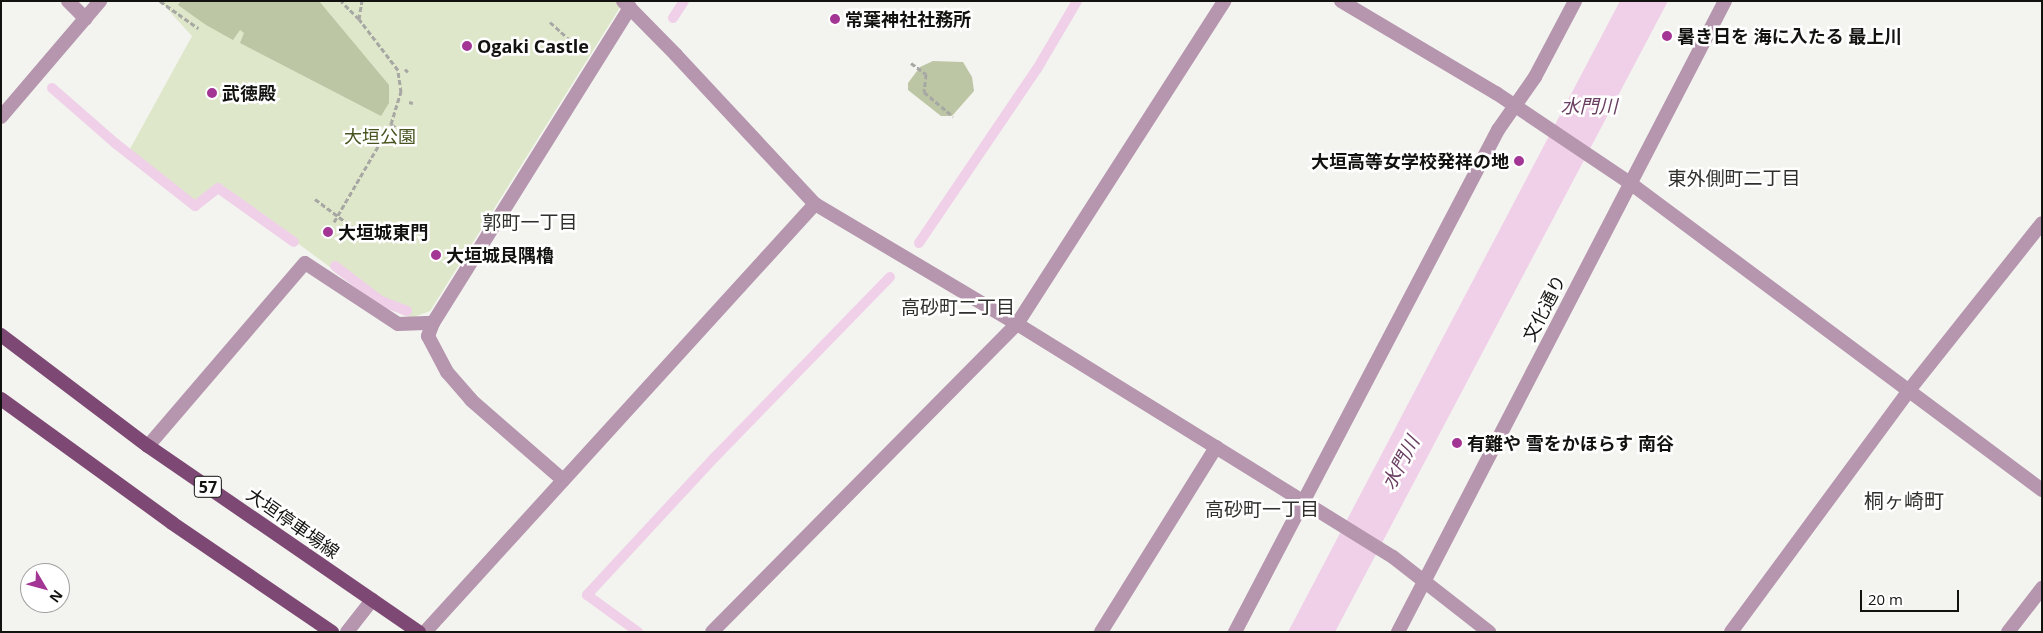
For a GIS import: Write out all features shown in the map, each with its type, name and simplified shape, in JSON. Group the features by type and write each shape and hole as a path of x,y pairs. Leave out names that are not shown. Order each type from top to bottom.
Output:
{"main road":[{"name":"大垣停車場線","path":"1,336 148,446 419,632"},
{"path":"1,399 172,523 332,632"}],"street":[{"path":"68,1 86,20"},
{"path":"1,117 86,20 100,1"},
{"path":"712,632 1017,324 1224,1"},
{"path":"1341,1 1515,106 1597,164 1630,183 1910,389 2042,490"},
{"path":"1235,632 1306,502 1498,130 1535,78 1575,1"},
{"name":"文化通り","path":"1398,632 1724,1"},
{"path":"563,480 471,400 448,372 428,336 433,323 596,64 627,5 815,204 1017,324 1393,556 1488,632"},
{"path":"425,632 815,204"},
{"path":"1731,632 1910,389 2042,223"},
{"path":"148,446 305,263 398,324 433,323"},
{"path":"1101,632 1216,447"},
{"path":"2008,632 2042,588"},
{"path":"347,632 372,600"}],"path":[{"path":"160,1 198,28"},
{"path":"334,222 339,217 391,124 401,92 398,70 359,19 341,1"},
{"path":"359,19 362,1"},
{"path":"550,22 596,64"},
{"path":"911,63 926,74 924,92 953,116"},
{"path":"409,102 413,103"},
{"path":"391,124 412,140"},
{"path":"315,199 363,235"}],"green space":[{"name":"大垣公園","path":"160,1 624,1 430,311 411,318 381,305 218,184 195,201 130,149 192,36"},
{"path":"181,1 319,1 389,85 389,103 381,116 240,43 244,33 240,30 233,40 206,25 178,5"},
{"path":"933,61 963,62 972,77 974,91 952,116 941,116 908,90 908,83 920,67"}],"water":[{"name":"水門川","path":"1620,1 1668,1 1335,632 1288,632"}],"waterway":[{"path":"673,18 684,1"},
{"path":"919,243 1037,69 1077,1"},
{"path":"52,88 115,143 195,206 218,188 294,242"},
{"path":"335,266 381,301 407,311"},
{"path":"638,632 587,595 715,457 890,277"}],"place":[{"name":"常葉神社社務所","path":"835,19"},
{"name":"暑き日を 海に入たる 最上川","path":"1667,36"},
{"name":"Ogaki Castle","path":"467,46"},
{"name":"武徳殿","path":"212,93"},
{"name":"大垣高等女学校発祥の地","path":"1519,161"},
{"name":"大垣城東門","path":"328,232"},
{"name":"大垣城艮隅櫓","path":"436,255"},
{"name":"有難や 雪をかほらす 南谷","path":"1457,443"}],"district":[{"name":"東外側町二丁目","path":"1734,179"},
{"name":"郭町一丁目","path":"530,223"},
{"name":"高砂町二丁目","path":"958,308"},
{"name":"桐ヶ崎町","path":"1904,500"},
{"name":"高砂町一丁目","path":"1262,510"}]}
